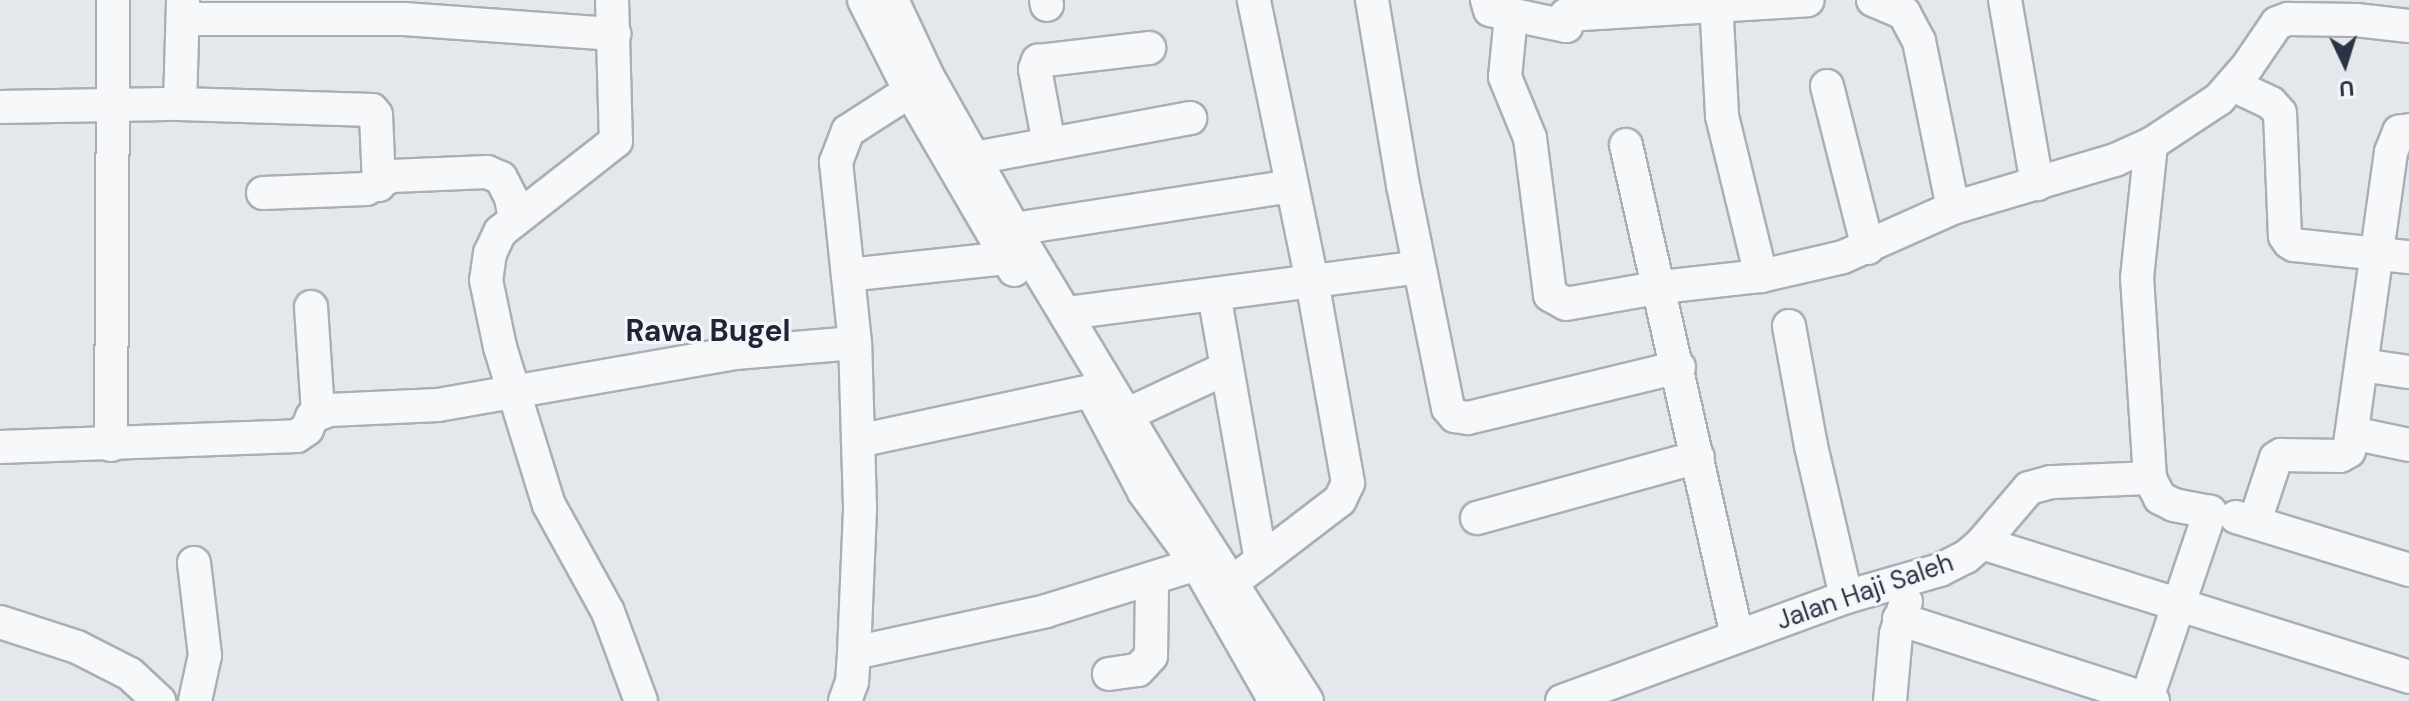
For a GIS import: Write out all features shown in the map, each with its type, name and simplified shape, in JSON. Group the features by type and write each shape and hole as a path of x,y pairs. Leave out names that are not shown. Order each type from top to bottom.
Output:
{"street":[{"path":"111,445 113,0"},
{"path":"612,0 616,141 515,218 493,244 486,280 514,393 549,505 617,631 641,701"},
{"path":"864,0 910,91 964,164 1091,391 1307,701"},
{"path":"892,0 964,164"},
{"path":"854,653 1003,622 1152,580 1217,574 1261,561 1340,500 1348,483 1312,281 1254,0"},
{"path":"1372,0 1419,267 1448,408 1455,416 1468,418 1679,367"},
{"path":"1808,0 1568,8 1566,26 1499,8 1505,77 1530,138 1550,295 1566,304 1661,287 1761,276 1868,248 1953,208 2089,171 2151,144 2203,111 2233,85 2277,23 2300,18 2409,26"},
{"path":"1873,0 1904,13 1919,41 1953,208"},
{"path":"2005,0 2037,184"},
{"path":"1716,3 1722,116 1761,276"},
{"path":"180,104 183,9 404,19 614,34"},
{"path":"1049,144 1035,69 1038,61 1149,48"},
{"path":"2233,85 2271,103 2280,113 2285,236 2289,242 2409,257"},
{"path":"1827,86 1868,248"},
{"path":"845,701 852,682 854,653 858,441 855,343 836,162 848,131 910,91"},
{"path":"0,107 180,104 372,110 376,115 379,185"},
{"path":"964,164 1049,144 1190,118"},
{"path":"2255,521 2276,458 2288,453 2346,454 2352,433 2374,255 2391,152 2399,132 2409,130"},
{"path":"2151,144 2137,278 2150,478 2160,498 2174,505 2255,521 2409,570"},
{"path":"1626,145 1661,287 1737,636"},
{"path":"263,193 366,189 392,176 401,175 497,174 511,198 515,218"},
{"path":"848,275 1292,186"},
{"path":"1010,243 1067,313 1128,414 1154,484"},
{"path":"1067,313 1419,267"},
{"path":"1214,294 1261,561"},
{"path":"0,447 297,436 318,412 311,307"},
{"path":"1789,326 1811,446 1846,597"},
{"path":"318,412 438,405 514,393 605,373 735,353 855,343"},
{"path":"2362,365 2409,372"},
{"path":"1128,414 1227,368"},
{"path":"858,441 1091,391"},
{"path":"2352,433 2409,445"},
{"path":"1477,518 1698,457"},
{"name":"Jalan Haji Saleh","path":"1562,701 1846,597 1940,570 1966,557 1982,543 2029,488 2051,482 2150,478"},
{"path":"1899,619 2149,700 2177,603 2210,512"},
{"path":"1982,543 2409,677"},
{"path":"194,563 205,655 195,701"},
{"path":"1217,574 1275,701"},
{"path":"1890,701 1899,619 1915,576"},
{"path":"1109,674 1138,670 1151,656 1152,580"},
{"path":"0,622 77,647 130,674 159,701"}],"district":[{"name":"Rawa Bugel","path":"708,331"}]}
